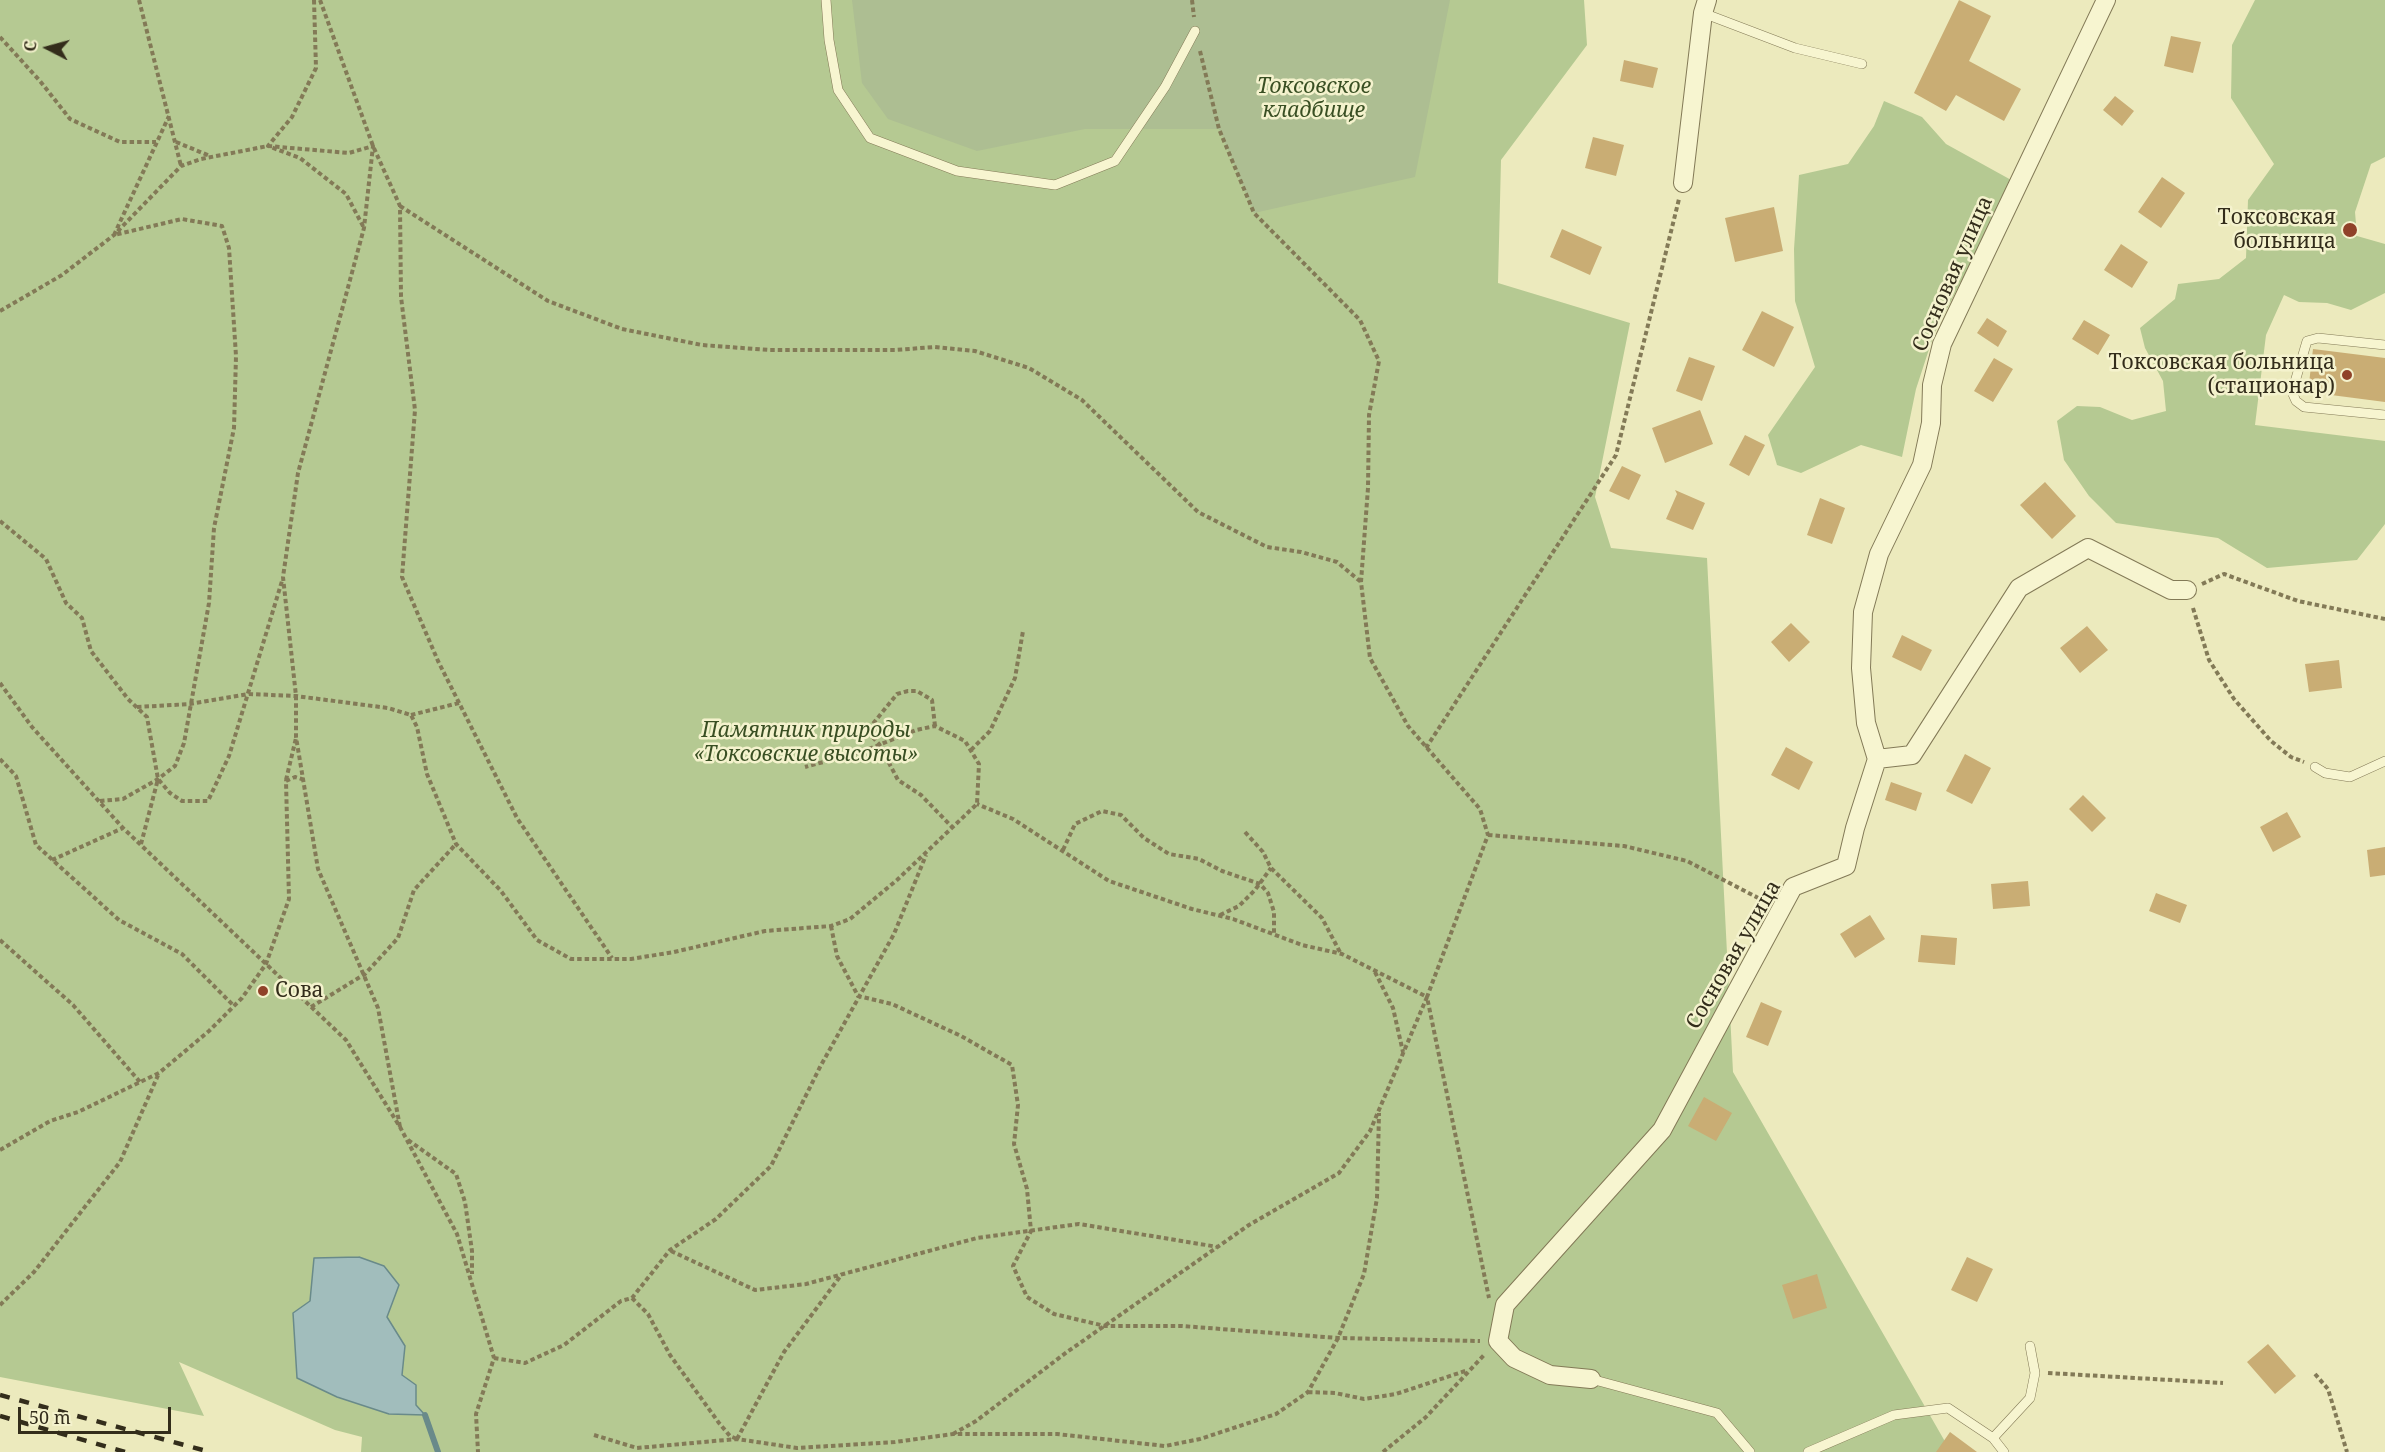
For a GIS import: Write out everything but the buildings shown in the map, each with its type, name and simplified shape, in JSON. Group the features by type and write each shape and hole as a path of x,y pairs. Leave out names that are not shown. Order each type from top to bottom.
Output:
{"street":[{"name":"Сосновая улица","path":"1498,1341 1505,1305 1662,1130 1793,887 1846,866 1855,828 1877,759 1866,723 1861,668 1863,612 1879,554 1922,465 1931,423 1932,385 1942,344 2106,0"},
{"path":"1683,183 1705,6"},
{"path":"1877,759 1912,755 2019,588 2088,548 2171,590 2187,590"},
{"path":"1498,1341 1514,1358 1550,1375 1591,1379"}],"lane":[{"path":"826,0 829,40 838,90 870,138 957,171 1055,185 1114,161 1165,87 1194,31"},
{"path":"1705,6 1796,48 1862,64"},
{"path":"2385,345 2318,338 2307,340 2292,392 2296,401 2304,407 2385,416"},
{"path":"2315,767 2325,773 2350,777 2385,761"},
{"path":"1993,1438 2030,1398 2035,1373 2030,1346"},
{"path":"1591,1379 1717,1413 1750,1452"},
{"path":"1808,1452 1894,1416 1948,1408 1993,1438 2004,1452"}],"path":[{"path":"139,0 181,166"},
{"path":"268,146 292,117 316,68 314,0"},
{"path":"320,0 373,146 400,206 401,297 415,410 402,577 459,703 517,818 612,958"},
{"path":"953,1434 976,1421 1105,1326 1218,1247 1340,1173 1370,1131 1379,1112 1427,997 1488,835 1480,809 1408,726 1370,657 1361,582 1368,488 1369,415 1379,361 1360,321 1254,213 1219,129 1194,31 1192,0"},
{"path":"0,36 70,119 120,142 156,142"},
{"path":"114,236 169,116"},
{"path":"175,141 212,157"},
{"path":"268,146 300,158 346,194 364,228"},
{"path":"0,311 62,275 114,236 181,166 212,157 268,146 349,153 373,146"},
{"path":"158,779 170,793 182,801 208,801 229,756 283,577 298,473 364,228 373,146"},
{"path":"1426,748 1616,455 1683,183"},
{"path":"400,206 548,301 622,329 702,345 769,351 945,348 975,351 1029,369 1082,400 1198,512 1267,548 1301,552 1337,562 1361,582"},
{"path":"100,801 123,800 158,779 176,765 184,742 209,603 214,528 234,428 236,356 228,248 222,226 182,219 114,236"},
{"path":"0,521 46,559 66,603 82,618 92,651 147,717 158,779 141,844"},
{"path":"2315,767 2291,757 2271,741 2234,699 2209,660 2187,590 2224,574 2298,601 2385,619"},
{"path":"283,577 296,696 296,737 305,780 318,869 378,1008 400,1127"},
{"path":"970,750 990,731 1015,678 1023,631"},
{"path":"0,683 32,727 123,828 346,1040 407,1139 457,1234 472,1278 494,1358 476,1414 478,1452"},
{"path":"935,726 932,700 917,691 897,694 867,730 879,744 898,780 921,795 953,828"},
{"path":"137,707 190,704 249,694 296,696 388,708 411,716 459,703"},
{"path":"411,716 417,727 427,774 456,844 501,891 537,940 572,959 631,959 674,952 765,931 831,926 850,919 897,880 976,804 979,764 965,741 935,726 916,730 806,767"},
{"path":"0,1150 50,1121 78,1112 159,1073 234,1006 266,964 289,898 286,781 296,737"},
{"path":"0,759 16,776 36,845 118,920 182,954 234,1006"},
{"path":"286,781 295,777 305,780"},
{"path":"976,804 1013,819 1109,881 1342,954 1427,997"},
{"path":"1063,850 1075,824 1102,811 1121,815 1144,838 1169,854 1199,859 1222,871 1260,884 1268,893 1274,912 1274,934"},
{"path":"52,860 123,828"},
{"path":"1245,832 1263,852 1271,868 1323,918 1342,954"},
{"path":"1488,835 1624,846 1688,861 1782,909"},
{"path":"311,1007 365,974 398,938 414,890 456,844"},
{"path":"494,1358 525,1363 564,1345 621,1301 632,1298 670,1250 716,1219 771,1166 858,996 894,934 927,852"},
{"path":"1219,916 1239,906 1260,884 1271,868"},
{"path":"831,926 837,956 858,996 892,1004 961,1036 1012,1065 1018,1105 1014,1144 1027,1189 1032,1231 1013,1266 1027,1297 1054,1314 1105,1326 1182,1326 1338,1338 1498,1341"},
{"path":"0,940 73,1005 140,1082"},
{"path":"1374,970 1393,1008 1403,1053"},
{"path":"1427,997 1491,1308"},
{"path":"0,1305 34,1272 120,1162 159,1073"},
{"path":"594,1435 637,1448 737,1439 797,1448 895,1442 953,1434 1057,1434 1165,1446 1200,1439 1276,1414 1308,1392 1338,1338 1364,1274 1376,1210 1379,1112"},
{"path":"407,1139 456,1174 465,1202 472,1251 472,1278"},
{"path":"670,1250 755,1290 806,1284 977,1238 1079,1224 1218,1247"},
{"path":"737,1439 784,1352 842,1274"},
{"path":"632,1298 648,1314 670,1356 719,1423 730,1436 737,1439"},
{"path":"1383,1452 1426,1417 1468,1370 1498,1341"},
{"path":"1308,1392 1335,1393 1364,1399 1396,1394 1468,1370"},
{"path":"2035,1373 2223,1383"},
{"path":"2315,1374 2328,1389 2347,1452"}],"green space":[{"name":"Памятник природы «Токсовские высоты»","path":"0,0 1584,0 1587,45 1501,160 1498,283 1630,323 1595,497 1611,548 1707,558 1733,1072 1951,1452 361,1452 362,1437 335,1430 179,1362 204,1416 0,1377"},
{"name":"Токсовское кладбище","path":"852,0 1450,0 1415,177 1254,213 1219,129 1085,129 977,151 888,119 862,83"},
{"path":"2255,0 2385,0 2385,157 2371,164 2355,212 2357,236 2385,244 2385,293 2351,310 2327,303 2299,302 2284,295 2266,335 2255,425 2385,441 2385,524 2357,560 2267,568 2218,538 2116,523 2089,496 2064,460 2057,421 2077,406 2100,407 2132,420 2166,411 2163,381 2145,348 2140,328 2175,299 2178,284 2219,279 2246,258 2248,200 2274,164 2231,98 2232,45"},
{"path":"1884,101 1922,117 1946,144 2013,181 1934,334 1916,389 1902,457 1861,445 1801,473 1777,465 1768,435 1815,367 1795,301 1794,249 1799,175 1848,164 1874,126"}],"water":[{"path":"359,1257 384,1266 399,1285 387,1317 405,1346 402,1375 416,1385 416,1405 425,1415 389,1414 337,1397 297,1378 293,1313 310,1301 314,1258"}],"waterway":[{"path":"425,1415 438,1452"}],"railway":[{"path":"0,1395 210,1452"},
{"path":"0,1416 125,1452"}],"place":[{"name":"Токсовская больница","path":"2350,230"},
{"name":"Токсовская больница (стационар)","path":"2347,375"},
{"name":"Сова","path":"263,991"}]}
